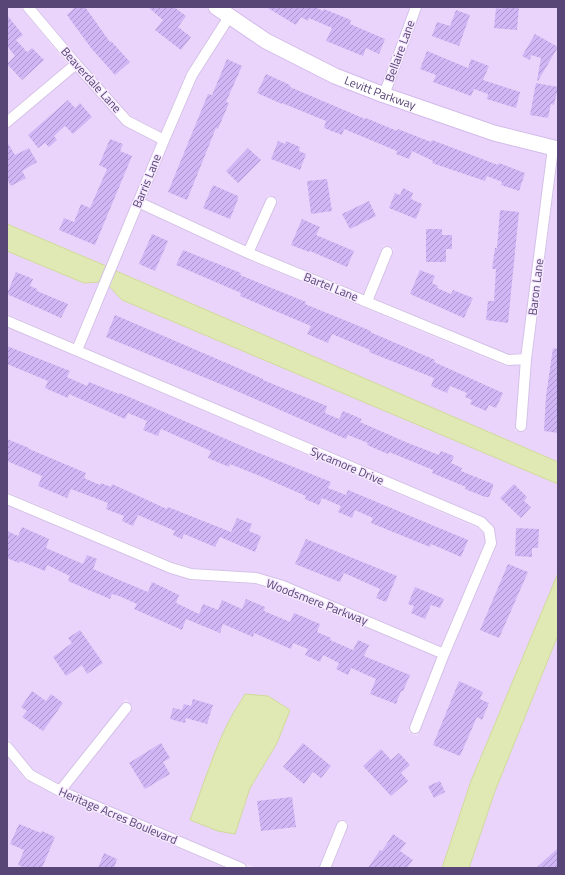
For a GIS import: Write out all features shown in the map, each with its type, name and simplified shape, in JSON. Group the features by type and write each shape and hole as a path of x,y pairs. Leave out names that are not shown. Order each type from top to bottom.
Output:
{"street":[{"name":"Beaverdale Lane","path":"28,7 76,64 128,121 164,140"},
{"name":"Levitt Parkway","path":"216,7 266,41 308,64 335,76 384,95 494,132 556,149"},
{"name":"Bellaire Lane","path":"384,95 416,7"},
{"name":"Barris Lane","path":"77,350 192,75 229,17"},
{"path":"7,122 76,64"},
{"name":"Baron Lane","path":"521,426 526,359 556,149"},
{"name":"Bartel Lane","path":"138,202 248,253 508,360 526,359"},
{"path":"248,253 271,202"},
{"path":"367,301 387,252"},
{"name":"Sycamore Drive","path":"7,321 481,522 489,530 491,543 444,654 415,728"},
{"name":"Woodsmere Parkway","path":"7,499 171,568 191,574 256,578 283,586 444,654"},
{"path":"60,791 126,708"},
{"name":"Heritage Acres Boulevard","path":"7,746 30,775 60,791 241,868"},
{"path":"324,868 342,826"}],"shaded area":[{"path":"7,7 20,7 67,64 7,114"},
{"path":"36,7 206,7 222,19 187,72 161,132 131,116 80,60"},
{"path":"226,7 411,7 381,88 337,71 269,36"},
{"path":"422,7 558,7 558,143 496,127 391,91"},
{"path":"230,25 263,46 547,153 522,353 509,354 374,298 394,249 384,245 364,294 256,250 278,199 268,195 246,245 145,199 197,77"},
{"path":"75,72 123,125 157,143 106,266 7,224 7,128"},
{"path":"558,155 558,462 116,271 141,210 251,261 505,366 520,365 515,431 526,431 532,359"},
{"path":"7,224 106,266 99,282 84,283 7,251"},
{"path":"7,251 84,283 99,282 75,343 7,314"},
{"path":"116,271 558,462 558,484 122,300 109,286"},
{"path":"109,286 122,300 558,484 558,573 471,781 442,868 330,868 349,823 340,819 319,868 256,868 69,789 133,707 126,699 59,784 33,770 7,737 7,505 169,573 190,580 254,584 281,592 437,657 408,732 417,736 496,545 494,529 484,517 84,347","holes":["245,694 290,709 277,743 250,788 235,834 202,789 208,770 229,720"]},
{"path":"7,327 478,528 484,534 486,543 441,646 285,581 256,573 192,568 173,562 7,492"},
{"path":"558,573 558,635 495,791 469,868 442,868 471,781"},
{"path":"558,635 558,868 469,868 495,791"},
{"path":"245,694 268,696 290,710 277,743 250,788 235,834 218,831 190,820 223,733"},
{"path":"7,756 25,779 60,799 61,798 225,868 7,868"}],"building":[{"path":"75,7 85,7 110,42 111,41 130,62 115,75 91,48 67,15"},
{"path":"148,7 174,7 186,16 178,27 191,37 181,50 155,30 163,20"},
{"path":"266,7 315,7 323,11 324,9 351,20 350,24 385,39 379,54 366,48 363,56 326,41 332,28 309,18 308,21 301,17 296,25"},
{"path":"502,7 519,7 517,30 494,28 496,8 502,9"},
{"path":"456,10 470,15 459,46 432,36 437,22 450,26"},
{"path":"7,15 23,35 16,40 27,52 32,48 44,60 22,80 7,64 15,56 7,47"},
{"path":"535,34 558,47 538,81 541,58 531,55 530,60 522,56"},
{"path":"427,51 468,68 471,59 489,66 483,80 520,92 516,108 487,99 488,94 474,89 471,96 433,82 436,75 420,69"},
{"path":"227,59 242,66 226,102 229,103 218,129 216,128 187,200 168,192 208,94 212,95"},
{"path":"266,74 290,85 290,87 365,119 366,118 397,131 398,129 431,142 432,140 498,165 499,163 525,173 519,191 501,185 502,182 487,176 485,181 432,163 433,161 412,151 409,159 396,154 397,151 344,129 342,135 324,128 326,121 257,93"},
{"path":"536,83 558,87 554,105 551,104 548,118 530,115"},
{"path":"68,100 75,108 80,103 92,117 73,134 65,126 54,136 57,140 49,147 45,143 38,148 28,135"},
{"path":"110,139 123,144 120,151 132,156 95,245 59,230 64,218 74,222 81,204 90,208 107,169 99,165"},
{"path":"278,141 285,144 286,141 300,147 299,151 306,154 300,170 271,159"},
{"path":"7,142 15,155 29,148 37,162 22,171 26,178 11,186 7,179"},
{"path":"248,148 261,160 238,183 226,171"},
{"path":"327,179 332,211 311,214 307,181"},
{"path":"213,185 238,196 230,219 203,208"},
{"path":"403,188 413,193 411,199 422,204 416,219 389,208 395,193 400,195"},
{"path":"369,201 376,216 350,229 342,214"},
{"path":"500,210 519,212 508,323 486,320 488,301 494,301 496,269 492,269 495,248 497,248"},
{"path":"302,219 320,227 316,235 354,251 347,267 310,251 309,252 291,245"},
{"path":"426,229 442,229 442,235 452,235 452,249 446,249 446,262 426,262"},
{"path":"152,234 168,241 155,271 139,264"},
{"path":"183,250 241,273 240,275 371,331 370,332 435,360 434,362 503,393 496,408 489,405 486,411 470,404 472,400 465,397 467,393 450,386 447,393 431,386 434,378 369,352 370,350 332,334 328,343 307,334 311,326 240,296 241,293 176,265"},
{"path":"420,270 435,276 432,283 438,286 437,288 451,294 453,290 473,298 464,318 410,294"},
{"path":"16,272 33,279 30,286 37,289 37,291 68,304 61,318 7,294"},
{"path":"115,315 263,380 327,406 325,413 339,419 343,411 362,419 360,422 408,443 439,455 441,451 454,456 451,463 462,468 461,471 493,484 489,497 485,497 465,489 466,487 432,473 433,470 389,452 388,454 367,445 368,443 348,435 346,439 230,388 106,337"},
{"path":"7,346 70,371 67,377 87,386 89,382 119,394 120,393 249,449 331,482 328,488 346,495 348,490 468,540 461,557 431,544 430,547 371,523 373,518 355,510 352,518 338,512 341,506 322,498 319,505 305,499 306,496 260,476 230,464 229,467 208,458 211,451 161,429 158,436 143,430 147,421 128,413 125,419 69,394 68,398 45,388 48,381 7,364"},
{"path":"553,348 558,349 558,433 544,431 546,396"},
{"path":"7,439 86,473 84,478 100,485 101,483 111,487 112,484 167,509 168,507 231,532 237,518 252,524 249,531 261,536 255,552 220,537 215,547 184,534 182,539 173,535 175,531 138,515 133,526 122,521 124,516 106,509 108,503 71,489 67,498 38,486 42,476 7,461"},
{"path":"514,484 527,497 524,501 531,507 521,518 500,498"},
{"path":"22,527 49,539 46,548 83,564 87,555 97,559 93,569 148,592 152,582 179,595 176,603 199,614 203,604 218,610 222,600 242,609 246,599 265,607 264,611 290,622 294,613 320,624 317,632 331,638 330,640 353,650 358,640 369,645 364,656 410,675 396,704 370,694 376,679 351,668 348,675 336,669 339,663 323,655 320,662 305,655 308,649 293,643 291,649 254,633 253,637 223,624 220,633 186,619 182,630 134,609 137,604 119,596 112,594 110,599 68,581 70,576 47,565 45,571 20,561 19,563 7,558 7,531 18,536"},
{"path":"516,528 539,529 538,548 532,548 532,557 515,556"},
{"path":"306,539 397,576 386,602 376,598 380,589 344,573 340,582 295,564"},
{"path":"508,564 528,572 499,638 480,630"},
{"path":"415,587 444,599 440,608 431,605 425,619 411,613 414,606 408,604"},
{"path":"80,630 103,663 87,674 82,665 66,676 53,657 72,643 68,638"},
{"path":"459,681 483,692 480,699 489,703 482,720 477,717 460,756 433,745"},
{"path":"32,691 46,701 51,694 63,703 43,731 22,717 27,711 21,707"},
{"path":"193,699 213,705 207,724 186,718 185,723 170,719 173,708 182,710 184,704 191,706"},
{"path":"161,743 170,758 163,762 170,774 145,789 129,763"},
{"path":"303,743 331,766 321,778 313,772 304,784 283,767"},
{"path":"381,749 391,760 399,753 410,765 401,773 408,781 391,796 363,766"},
{"path":"440,781 445,792 434,798 428,786"},
{"path":"292,797 296,827 261,831 257,801"},
{"path":"19,824 41,833 42,831 55,837 42,868 25,868 18,865 24,850 10,844"},
{"path":"393,834 406,843 400,851 413,860 407,868 368,868 380,850 382,851"},
{"path":"558,848 558,868 536,868"},
{"path":"104,853 117,859 114,868 98,868"}]}
